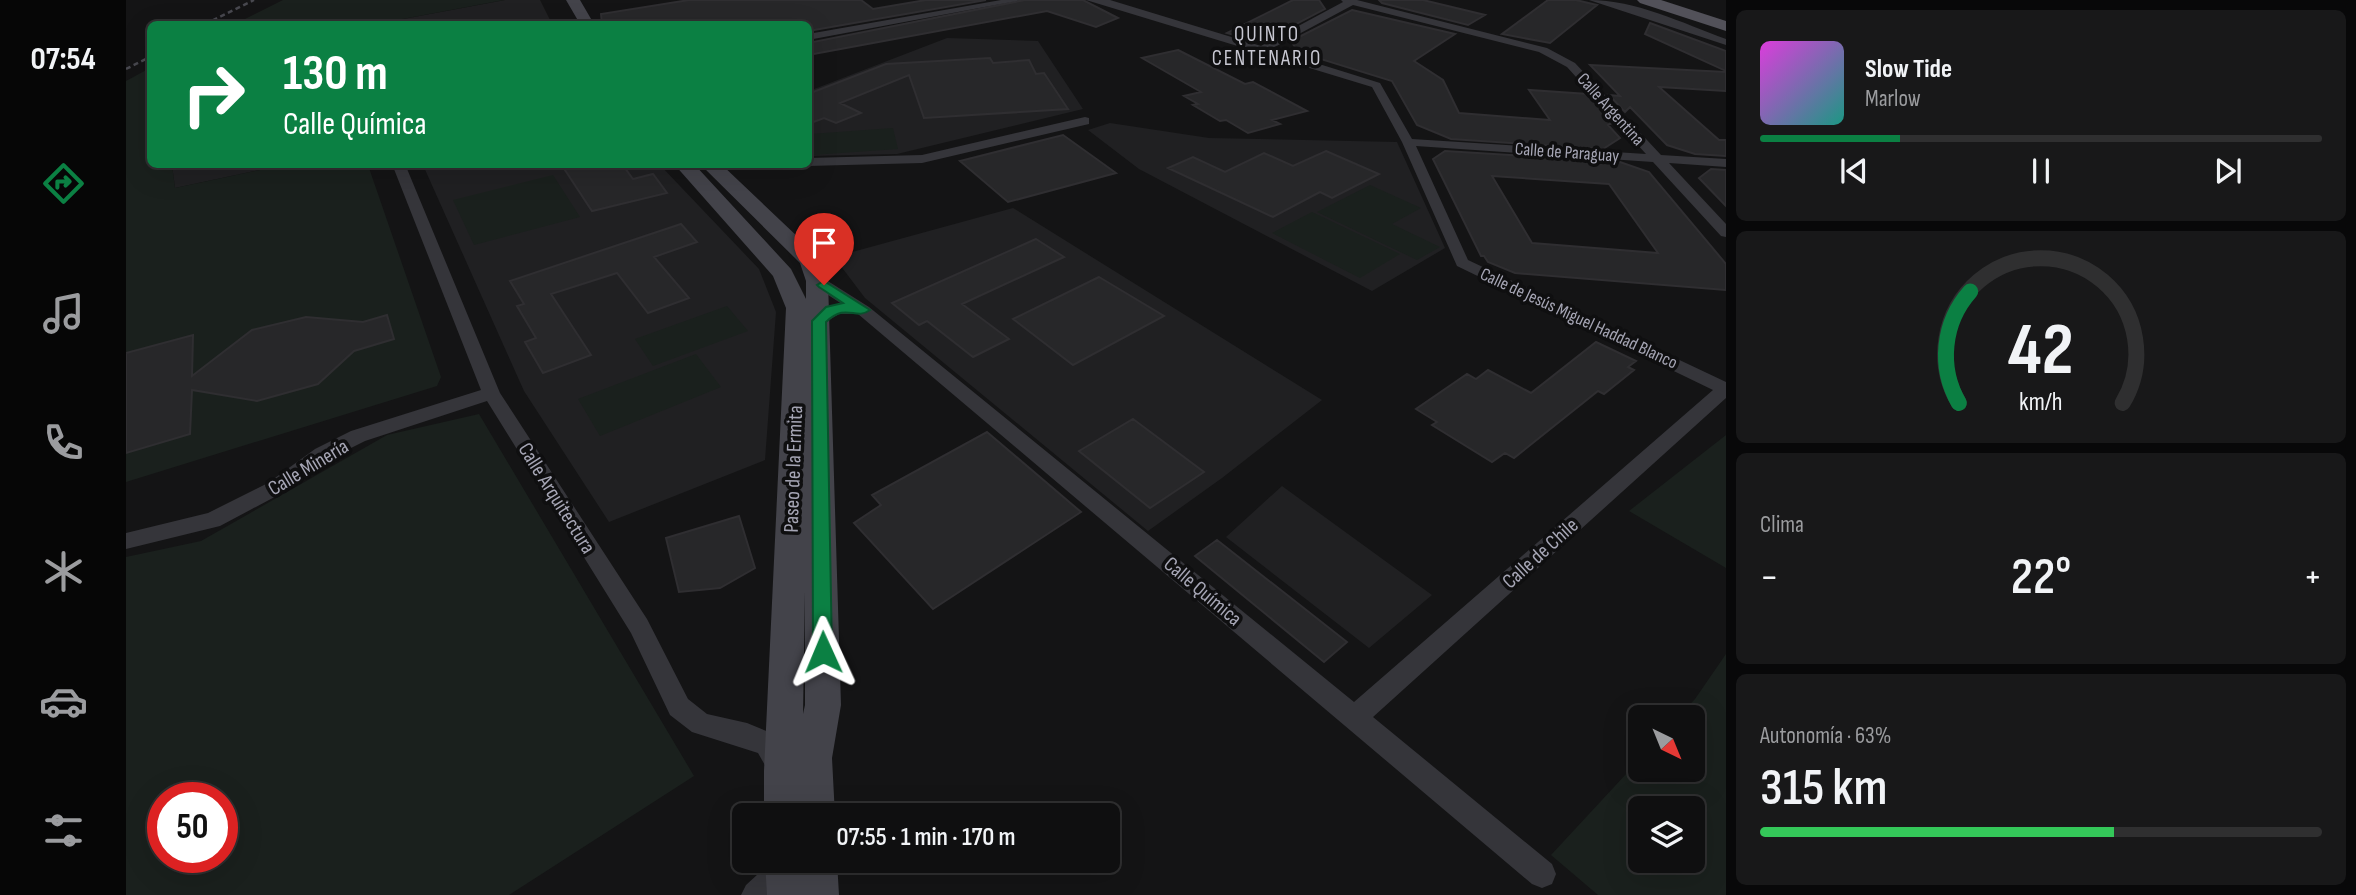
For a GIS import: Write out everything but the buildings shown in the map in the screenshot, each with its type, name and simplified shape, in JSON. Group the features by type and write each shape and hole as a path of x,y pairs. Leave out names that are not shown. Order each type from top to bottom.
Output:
{"main road":[{"path":"1645,0 1726,26"},
{"path":"1674,0 1726,17"},
{"path":"566,8 583,21"},
{"name":"Paseo de la Ermita","path":"687,168 783,275 798,308 784,803"},
{"name":"Paseo de la Ermita","path":"713,168 810,261 817,281 823,705 813,758 815,803"},
{"path":"796,873 818,895"}],"street":[{"path":"812,36 1017,0"},
{"name":"Calle de Jesús Miguel Haddad Blanco","path":"1091,0 1106,1 1376,85 1408,142 1462,263 1726,388"},
{"path":"1594,0 1629,8 1726,42"},
{"path":"1262,50 1349,1"},
{"name":"Calle Argentina","path":"1349,1 1553,55 1571,65 1726,233"},
{"path":"812,162 922,159 1085,121"},
{"name":"Calle de Paraguay","path":"1408,142 1726,163"},
{"name":"Calle Arquitectura","path":"400,168 491,393 639,626 679,707 701,724 747,735 767,744 783,771"},
{"name":"Calle Química","path":"817,281 863,310 1542,874"},
{"path":"819,321 831,310 843,307 863,310"},
{"name":"Calle de Chile","path":"1355,717 1726,388"},
{"name":"Calle Minería","path":"126,541 213,520 275,488 322,454 358,436 491,393"},
{"path":"756,895 791,873"}],"shaded area":[{"path":"283,0 504,0 392,21 241,21"},
{"path":"505,0 540,0 550,21 392,21"},
{"path":"947,38 1038,41 1083,109 897,154 812,156 812,90"},
{"path":"147,70 147,168 172,168 175,188 269,168 369,168 441,377 437,386 126,482 126,81"},
{"path":"1110,123 1209,138 1397,142 1445,248 1372,291 1139,169 1088,130"},
{"path":"893,128 898,149 812,155 812,134"},
{"path":"172,168 269,168 175,188"},
{"path":"424,168 663,168 759,269 776,312 765,460 609,522 524,391"},
{"path":"553,175 580,217 474,245 453,200"},
{"path":"1370,185 1421,208 1392,224 1440,247 1417,260 1317,212"},
{"path":"1013,208 1322,400 1222,478 1148,531 865,298 834,257"},
{"path":"1312,212 1400,254 1360,278 1272,233"},
{"path":"727,306 748,331 653,366 635,339"},
{"path":"696,354 721,387 600,436 578,399"},
{"path":"479,414 694,776 509,895 126,895 126,557 201,541 387,435"},
{"path":"1726,435 1726,568 1629,511"},
{"path":"1282,486 1432,595 1369,648 1226,537"},
{"path":"1726,654 1726,895 1598,895 1551,855 1628,772 1628,782 1705,782 1705,705 1689,705"}],"railway":[{"path":"211,21 254,0"},
{"path":"126,69 147,58"}],"district":[{"name":"QUINTO CENTENARIO","path":"1267,46"}],"route":[{"path":"823,652 819,321 831,310 843,307 863,310 824,285"}]}
